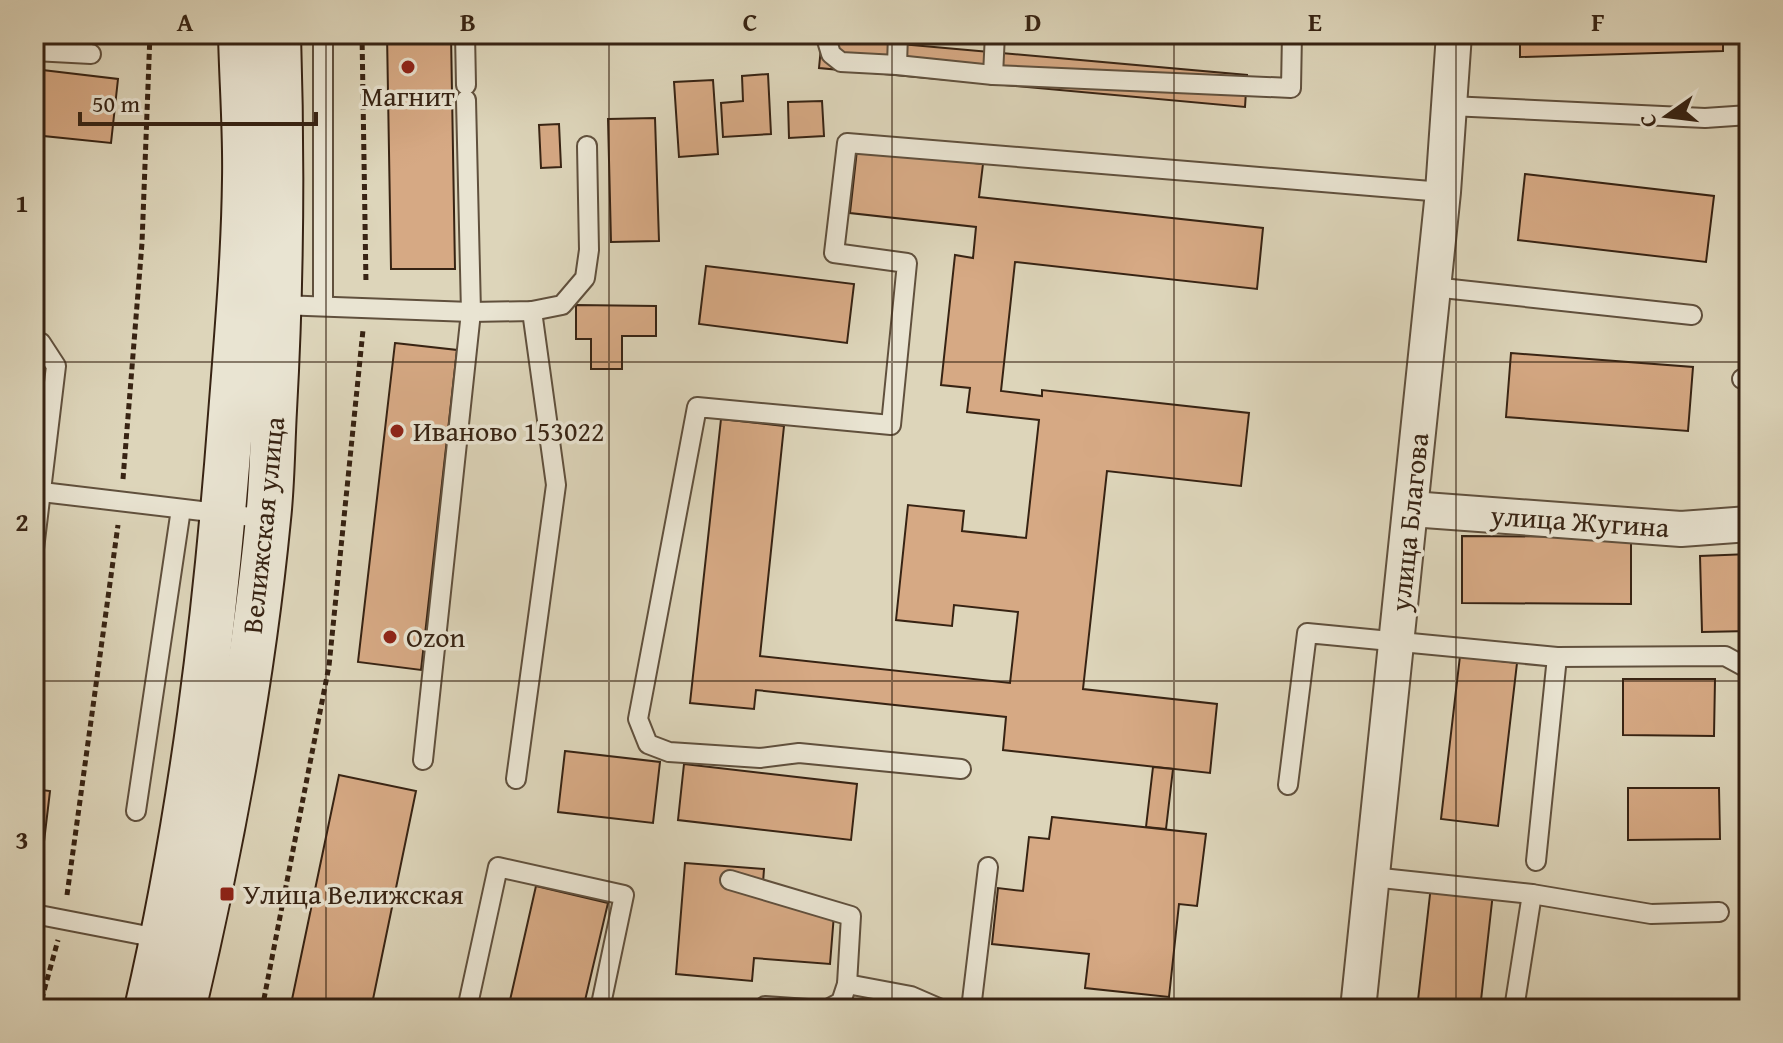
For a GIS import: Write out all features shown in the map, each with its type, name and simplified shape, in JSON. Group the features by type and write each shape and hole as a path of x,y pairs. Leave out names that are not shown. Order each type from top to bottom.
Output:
{"main road":[{"name":"Велижская улица","path":"147,1009 163,939 201,714 223,513 243,254 245,175 241,34"},
{"name":"Велижская улица","path":"183,1009 241,722 269,519 280,305 282,180 278,34"}],"street":[{"name":"улица Благова","path":"1358,1009 1443,192 1454,34"},
{"name":"улица Жугина","path":"1411,509 1681,529 1749,524"}],"lane":[{"path":"323,34 323,306"},
{"path":"423,760 471,312 465,34"},
{"path":"825,34 831,54 841,62 993,75 1291,88 1292,34"},
{"path":"897,65 898,34"},
{"path":"993,75 995,34"},
{"path":"34,51 91,54"},
{"path":"1450,106 1705,118 1749,115"},
{"path":"961,769 799,753 760,758 669,752 648,744 638,719 697,407 891,425 907,263 834,253 847,143 1443,192"},
{"path":"280,305 471,312 532,311 562,305 585,278 589,250 587,146"},
{"path":"1433,287 1692,315"},
{"path":"516,779 556,485 532,311"},
{"path":"34,342 41,343 56,366 34,549"},
{"path":"42,492 269,519"},
{"path":"136,811 181,509"},
{"path":"1288,785 1307,633 1557,657 1725,656 1749,669"},
{"path":"1536,861 1557,657"},
{"path":"467,1009 498,867 624,895 600,1009"},
{"path":"971,1009 988,867"},
{"path":"1372,877 1532,894 1651,914 1719,912"},
{"path":"730,880 851,916 847,984 841,1002 828,1009"},
{"path":"1514,1009 1532,894"},
{"path":"34,914 163,939"},
{"path":"847,984 911,996 941,1009"},
{"path":"765,1006 808,1009"}],"path":[{"path":"262,1009 329,666 366,307 362,34"}],"building":[{"path":"387,34 451,34 455,269 391,269"},
{"path":"1520,34 1723,34 1723,51 1520,57"},
{"path":"822,37 1247,75 1245,107 819,68"},
{"path":"34,69 118,79 111,143 34,135"},
{"path":"768,74 771,134 723,137 721,103 743,101 742,76"},
{"path":"713,80 718,154 679,157 674,82"},
{"path":"822,101 824,136 789,138 788,102"},
{"path":"655,118 659,241 611,242 608,119"},
{"path":"559,124 561,167 541,168 539,125"},
{"path":"857,150 983,164 979,197 1263,228 1257,289 1015,262 1001,391 1042,396 1042,390 1249,413 1241,486 1107,471 1083,689 1217,704 1210,773 1003,750 1006,717 756,690 754,709 690,703 721,419 784,426 760,656 1010,683 1018,612 954,605 952,626 896,620 908,505 964,511 962,531 1026,538 1039,420 967,412 970,388 941,385 955,255 973,258 976,227 850,213"},
{"path":"1525,174 1714,196 1706,262 1518,240"},
{"path":"706,266 854,284 847,343 699,324"},
{"path":"576,305 656,306 656,336 622,336 622,369 591,369 591,339 576,339"},
{"path":"395,343 457,350 421,670 358,662"},
{"path":"34,352 40,353 34,412"},
{"path":"1511,353 1693,367 1688,431 1506,417"},
{"path":"1462,536 1631,537 1631,604 1462,603"},
{"path":"1749,554 1749,631 1702,632 1700,556"},
{"path":"1460,656 1517,663 1498,826 1441,819"},
{"path":"1623,679 1715,679 1714,736 1623,735"},
{"path":"565,751 660,762 653,823 558,812"},
{"path":"684,764 857,784 851,840 678,820"},
{"path":"1153,767 1173,769 1166,829 1146,827"},
{"path":"339,775 416,791 371,1009 290,1009"},
{"path":"1628,788 1719,788 1720,839 1628,840"},
{"path":"34,789 50,791 43,850 34,849"},
{"path":"1052,817 1206,834 1197,906 1179,904 1169,997 1085,988 1089,954 992,944 998,888 1023,891 1029,837 1049,839"},
{"path":"685,863 764,869 762,897 835,902 830,964 754,958 752,981 676,974"},
{"path":"1432,877 1494,884 1480,1009 1417,1009"},
{"path":"536,886 608,903 583,1009 508,1009"},
{"path":"1749,1001 1749,1009 1608,1009 1608,1002"}],"place":[{"name":"Магнит","path":"408,67"},
{"name":"Иваново 153022","path":"397,431"},
{"name":"Ozon","path":"390,637"},
{"name":"Улица Велижская","path":"227,894"}]}
